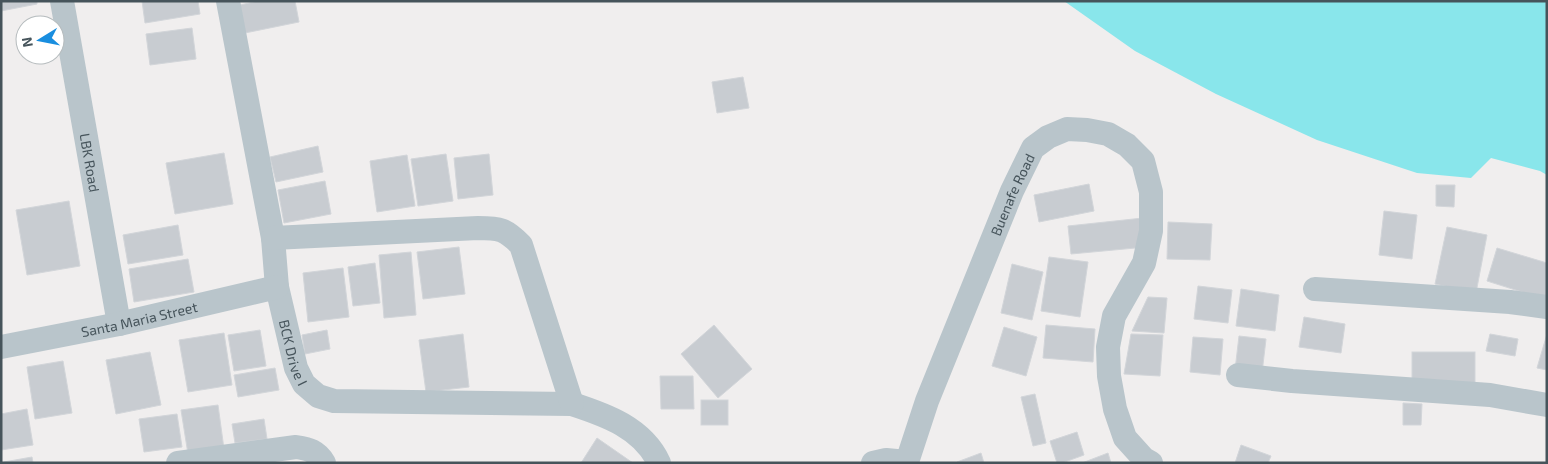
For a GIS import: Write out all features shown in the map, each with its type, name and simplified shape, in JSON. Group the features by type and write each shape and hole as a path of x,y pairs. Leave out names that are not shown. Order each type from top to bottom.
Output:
{"street":[{"name":"LBK Road","path":"62,1 119,324"},
{"name":"BCK Drive I","path":"228,1 273,238 277,287 296,368 304,384 318,396 334,401 572,404 604,414 622,424 644,440 655,453 659,463"},
{"name":"Buenafe Road","path":"873,463 886,460 908,462 928,401 1012,192 1033,148 1048,137 1067,129 1108,134 1127,145 1143,161 1151,192 1151,231 1144,263 1114,316 1108,347 1109,376 1115,409 1125,438 1144,459 1151,463"},
{"path":"273,238 478,228 498,228 511,234 521,245 572,404"},
{"name":"Santa Maria Street","path":"1,348 119,324 277,287"},
{"path":"1315,289 1510,302 1547,308"},
{"path":"1238,375 1311,383 1490,395 1547,406"},
{"path":"178,463 296,447 310,449 320,456 324,463"}],"water":[{"path":"1064,1 1547,1 1547,175 1540,171 1491,158 1471,178 1417,173 1317,140 1216,94 1135,51"}],"building":[{"path":"1,1 37,1 37,4 1,11"},
{"path":"142,1 198,1 200,14 145,23"},
{"path":"258,1 295,1 299,22 245,33 240,5"},
{"path":"192,28 196,59 150,65 146,34"},
{"path":"743,77 749,108 717,113 712,82"},
{"path":"318,146 323,172 276,182 270,157"},
{"path":"224,153 233,204 175,214 166,163"},
{"path":"446,154 453,201 418,206 411,159"},
{"path":"489,154 493,195 458,199 454,158"},
{"path":"407,155 415,206 377,212 370,161"},
{"path":"325,181 331,214 284,223 278,190"},
{"path":"1089,184 1094,211 1039,222 1034,195"},
{"path":"1436,185 1455,185 1454,207 1436,206"},
{"path":"69,201 80,266 27,275 16,210"},
{"path":"1384,211 1417,215 1412,259 1379,255"},
{"path":"1143,218 1146,247 1071,254 1068,226"},
{"path":"1168,222 1212,224 1210,260 1167,259"},
{"path":"178,225 183,255 128,264 123,235"},
{"path":"1447,227 1487,235 1476,293 1435,284"},
{"path":"459,247 465,294 423,299 417,252"},
{"path":"1497,248 1547,263 1547,300 1487,281"},
{"path":"411,252 416,315 384,318 379,255"},
{"path":"1049,257 1088,262 1080,317 1041,311"},
{"path":"188,259 194,292 134,302 129,269"},
{"path":"375,263 380,303 353,306 348,267"},
{"path":"1012,264 1043,272 1032,320 1001,313"},
{"path":"343,268 349,317 308,322 303,273"},
{"path":"1198,286 1232,290 1228,323 1194,319"},
{"path":"1241,289 1279,295 1275,331 1236,326"},
{"path":"1148,297 1167,298 1164,333 1132,331"},
{"path":"1304,317 1345,324 1341,353 1299,347"},
{"path":"714,325 752,369 718,398 681,354"},
{"path":"1046,325 1095,329 1093,362 1043,358"},
{"path":"1004,327 1037,337 1026,376 992,366"},
{"path":"260,330 266,366 234,371 228,335"},
{"path":"327,330 330,349 305,354 302,335"},
{"path":"224,333 232,385 188,392 179,340"},
{"path":"463,334 469,387 426,392 419,340"},
{"path":"1131,334 1163,335 1160,376 1124,374"},
{"path":"1490,334 1518,339 1515,356 1486,351"},
{"path":"1547,334 1547,370 1537,368"},
{"path":"1239,336 1266,339 1262,373 1235,370"},
{"path":"1193,337 1223,339 1220,375 1190,372"},
{"path":"150,352 161,405 116,414 106,360"},
{"path":"1412,352 1475,352 1475,383 1412,383"},
{"path":"63,361 72,413 35,419 27,367"},
{"path":"275,368 279,390 238,397 234,375"},
{"path":"660,376 693,376 694,409 661,409"},
{"path":"1035,394 1046,443 1033,446 1021,397"},
{"path":"701,400 728,400 728,425 701,425"},
{"path":"1403,403 1422,404 1421,425 1403,425"},
{"path":"218,405 224,449 188,454 181,410"},
{"path":"27,409 33,445 1,450 1,414"},
{"path":"177,414 182,447 144,452 139,419"},
{"path":"264,419 267,439 235,443 232,424"},
{"path":"1077,432 1084,455 1057,463 1050,441"},
{"path":"597,438 633,463 581,463"},
{"path":"1241,445 1271,456 1268,463 1235,463"},
{"path":"981,453 984,463 957,463 957,462"},
{"path":"1108,453 1111,463 1082,463"},
{"path":"32,457 33,463 4,463 4,462"}]}
